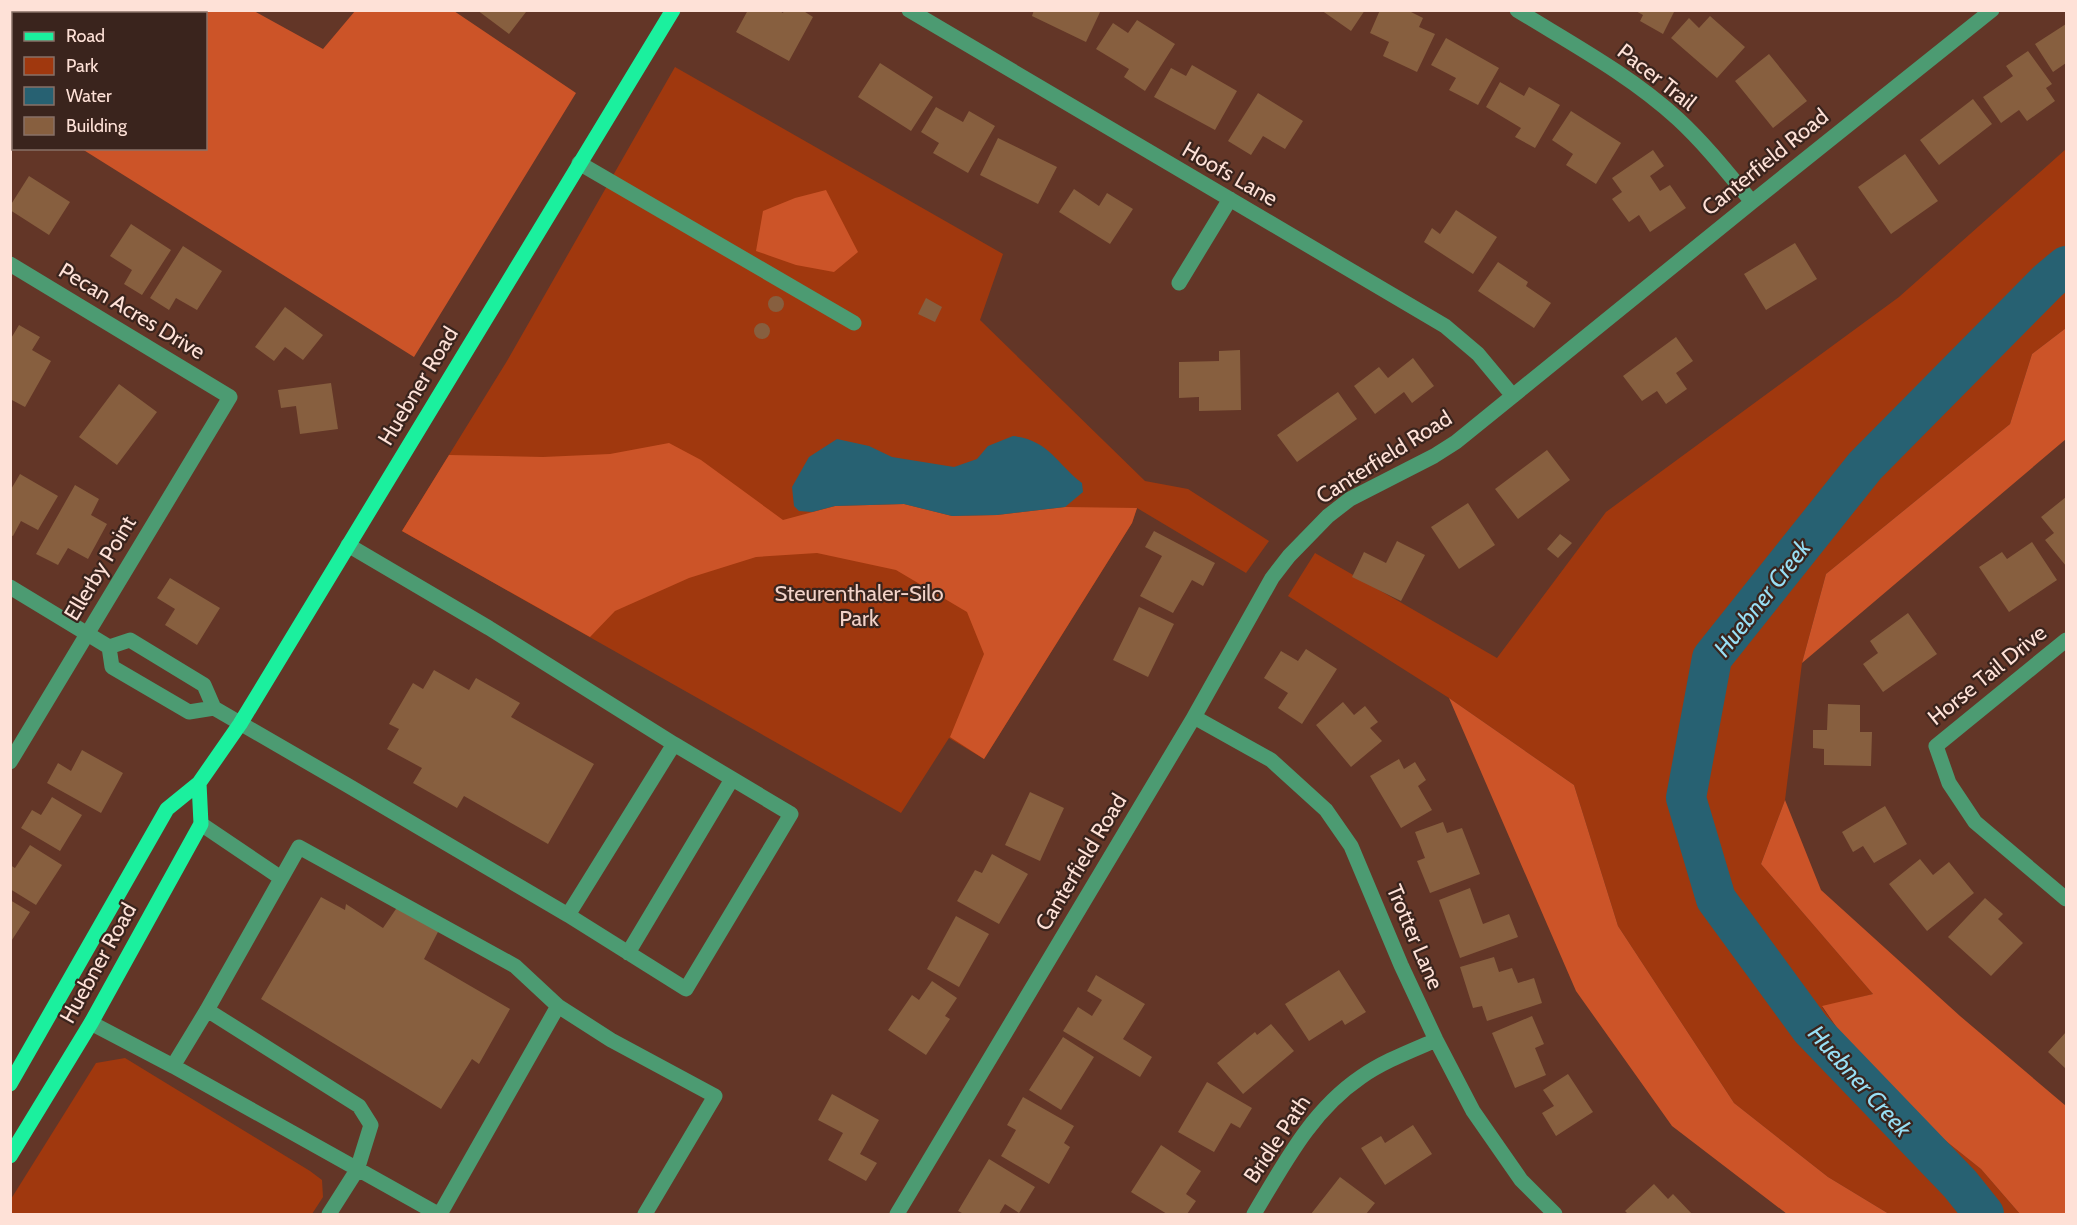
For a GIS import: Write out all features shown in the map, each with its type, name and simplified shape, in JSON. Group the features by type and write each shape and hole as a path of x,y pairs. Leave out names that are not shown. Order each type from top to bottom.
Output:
{"main road":[{"name":"Huebner Road","path":"10,1084 167,809 199,783 240,723 673,10"},
{"path":"199,783 201,824"},
{"name":"Huebner Road","path":"10,1156 91,1023 201,824"}],"street":[{"name":"Hoofs Lane","path":"909,10 1445,326 1478,354 1513,396"},
{"name":"Pacer Trail","path":"1516,10 1637,85 1678,119 1715,156 1752,202"},
{"name":"Canterfield Road","path":"897,1215 1194,717 1272,578 1307,535 1350,499 1434,456 1456,442 1992,10"},
{"path":"579,163 854,323"},
{"path":"1179,283 1230,199"},
{"name":"Pecan Acres Drive","path":"10,264 230,397"},
{"name":"Ellerby Point","path":"10,762 230,397"},
{"path":"10,587 109,646 130,640 204,685 214,708 568,915 686,989 791,814 489,628 348,545"},
{"name":"Horse Tail Drive","path":"2067,640 1936,746 1949,783 1975,822 2067,898"},
{"path":"109,646 112,667 189,711 214,708"},
{"name":"Trotter Lane","path":"1194,717 1271,760 1326,810 1351,846 1401,965 1473,1111 1521,1180 1555,1215"},
{"path":"568,915 674,744"},
{"path":"628,953 732,778"},
{"path":"201,824 281,878"},
{"path":"173,1066 299,847 515,966 558,1006 611,1040 715,1096 645,1215"},
{"path":"91,1023 173,1066 439,1215 558,1006"},
{"path":"207,1010 359,1106 371,1125 357,1170 329,1215"},
{"name":"Bridle Path","path":"1254,1215 1297,1142 1327,1104 1361,1077 1436,1040"}],"green space":[{"name":"Steurenthaler-Silo Park","path":"675,67 1003,254 980,320 1145,481 1188,489 1269,541 1246,573 1137,508 1132,523 984,759 949,738 901,813 402,531 507,361"},
{"path":"2066,149 2066,328 2032,354 2010,424 1826,574 1802,663 1785,800 1761,864 1873,994 1822,1007 1877,1086 1981,1169 2020,1214 1889,1214 1828,1177 1734,1103 1618,926 1574,785 1449,698 1288,596 1315,553 1497,658 1606,512 1899,297"},
{"path":"125,1058 322,1180 323,1197 312,1214 11,1214 11,1199 96,1063"}],"shaded area":[{"path":"254,11 323,49 355,11 454,11 576,93 414,357 84,150 207,150 207,12 181,12"},
{"path":"826,190 858,252 834,272 796,265 756,251 763,211 795,198"},
{"path":"2066,328 2066,439 1802,663 1826,574 2010,424 2032,354"},
{"path":"669,443 701,460 783,520 835,506 904,504 952,516 997,515 1065,507 1137,508 1132,523 984,759 950,737 984,654 967,612 896,570 817,553 756,557 689,578 615,611 590,637 402,531 449,455 543,457 610,454"},
{"path":"1449,698 1574,785 1618,926 1734,1103 1828,1177 1889,1214 1787,1214 1672,1126 1576,991"},
{"path":"1785,800 1821,890 1960,1016 2066,1106 2066,1214 2020,1214 1981,1169 1877,1086 1822,1006 1873,994 1761,864"}],"water":[{"path":"1013,436 1025,438 1044,447 1082,483 1083,492 1065,507 997,515 952,516 904,504 835,506 812,512 799,511 794,506 792,487 809,457 837,439 869,446 892,457 954,467 977,459 988,446"}],"building":[{"path":"477,10 524,10 526,12 509,34"},
{"path":"748,10 778,10 783,13 784,10 802,10 813,17 789,61 736,32"},
{"path":"1034,10 1101,10 1086,42 1032,16"},
{"path":"1321,10 1365,10 1351,31"},
{"path":"1380,10 1407,10 1423,18 1419,27 1435,34 1417,72 1383,56 1389,42 1370,33"},
{"path":"1634,10 1675,10 1663,34 1640,21 1643,15"},
{"path":"1710,16 1745,47 1717,78 1671,38 1689,18 1699,28"},
{"path":"1137,20 1175,44 1145,91 1124,77 1129,69 1096,49 1113,23 1128,33"},
{"path":"2066,24 2066,63 2053,72 2035,44"},
{"path":"1446,38 1499,68 1478,105 1449,90 1456,78 1431,65"},
{"path":"2028,51 2052,84 2046,88 2055,101 2027,121 2019,110 2001,123 1983,97 2013,76 2006,66"},
{"path":"1769,54 1807,101 1773,128 1735,81"},
{"path":"880,63 933,97 911,131 858,97"},
{"path":"1192,65 1237,91 1215,130 1154,97 1171,68 1186,76"},
{"path":"1500,82 1524,96 1529,87 1560,105 1535,148 1515,137 1521,128 1486,107"},
{"path":"1258,93 1303,121 1285,149 1263,136 1251,155 1228,141"},
{"path":"1973,99 1992,124 1939,165 1920,140"},
{"path":"936,107 963,122 969,111 995,126 968,173 933,153 939,143 921,132"},
{"path":"1571,111 1621,143 1596,184 1566,165 1573,154 1552,140"},
{"path":"998,138 1057,167 1038,204 980,175"},
{"path":"1653,150 1664,166 1650,176 1660,191 1670,185 1686,208 1650,232 1639,215 1629,222 1612,199 1622,192 1612,178"},
{"path":"1905,154 1938,201 1891,234 1858,187"},
{"path":"29,176 70,202 49,235 10,210 10,206"},
{"path":"1074,189 1099,206 1107,193 1133,209 1110,244 1059,212"},
{"path":"1456,210 1497,237 1473,274 1424,242 1432,228 1440,234"},
{"path":"131,224 171,250 142,295 124,284 132,270 110,256"},
{"path":"1795,243 1817,279 1766,310 1744,274"},
{"path":"183,246 222,271 197,310 176,298 169,310 150,298"},
{"path":"1498,262 1528,282 1526,286 1551,303 1534,328 1478,291"},
{"path":"776,296 784,304 776,312 768,304"},
{"path":"926,298 942,307 935,322 918,314"},
{"path":"285,307 323,335 303,360 285,347 274,361 255,347"},
{"path":"759,323 765,323 770,331 768,337 759,339 754,334 754,328"},
{"path":"19,325 40,337 32,350 51,361 25,407 10,399 10,340"},
{"path":"1676,337 1693,361 1676,373 1687,389 1666,404 1657,391 1642,401 1623,376"},
{"path":"1240,350 1241,410 1199,411 1199,397 1179,398 1179,362 1219,361 1219,351"},
{"path":"1413,358 1434,386 1412,403 1404,392 1375,414 1354,386 1379,367 1388,378"},
{"path":"331,383 338,429 300,434 296,406 281,408 278,390"},
{"path":"119,384 157,412 117,465 79,437"},
{"path":"1338,392 1357,419 1297,462 1277,435"},
{"path":"1547,450 1570,480 1518,519 1495,489"},
{"path":"20,474 58,496 38,530 21,521 13,536 10,535 10,491"},
{"path":"75,485 99,499 91,515 107,524 88,559 68,548 58,565 36,554"},
{"path":"2066,497 2066,566 2045,540 2054,533 2041,517"},
{"path":"1468,503 1495,545 1459,569 1431,527"},
{"path":"1154,531 1215,563 1203,586 1192,580 1173,613 1140,596 1162,556 1145,547"},
{"path":"1560,534 1572,543 1558,558 1547,549"},
{"path":"1397,541 1425,555 1401,601 1352,577 1364,552 1386,563"},
{"path":"2032,542 2057,580 2009,612 1979,567 2002,552 2007,559"},
{"path":"170,578 220,608 197,645 165,625 175,609 157,598"},
{"path":"1139,607 1174,624 1148,677 1113,660"},
{"path":"1908,613 1937,654 1883,692 1863,664 1878,653 1870,641"},
{"path":"1306,649 1337,669 1302,724 1278,708 1288,693 1264,678 1281,651 1298,661"},
{"path":"434,670 469,690 476,678 520,703 511,717 594,764 548,844 464,796 457,808 413,783 422,768 387,749 399,729 389,724 413,683 423,689"},
{"path":"1343,702 1354,715 1365,706 1378,722 1370,728 1382,741 1351,767 1316,725"},
{"path":"1828,704 1860,705 1860,732 1872,732 1871,766 1824,765 1824,749 1813,748 1813,730 1827,730"},
{"path":"82,750 123,773 101,813 47,783 58,763 71,771"},
{"path":"1399,759 1404,769 1415,762 1426,780 1418,786 1432,810 1401,828 1370,776"},
{"path":"1030,792 1064,808 1040,861 1005,845"},
{"path":"52,797 82,815 60,851 21,828 32,810 41,815"},
{"path":"1885,806 1907,844 1874,863 1863,846 1853,852 1842,832"},
{"path":"1443,822 1447,833 1462,828 1480,874 1430,893 1417,861 1425,858 1415,832"},
{"path":"30,845 62,865 36,905 10,889 10,865 15,868"},
{"path":"992,854 1028,874 999,924 957,901 975,870 982,873"},
{"path":"1920,859 1933,875 1949,862 1974,893 1927,931 1889,884"},
{"path":"1470,888 1483,924 1509,914 1518,937 1460,958 1439,900"},
{"path":"321,897 345,910 346,904 383,928 398,906 439,930 424,959 510,1009 479,1064 472,1059 441,1109 261,999"},
{"path":"1985,898 2003,914 1998,919 2023,943 1991,976 1948,937"},
{"path":"10,900 30,912 10,943"},
{"path":"956,916 989,934 959,987 927,969"},
{"path":"1494,957 1499,972 1512,968 1518,983 1534,978 1542,1003 1487,1021 1482,1006 1473,1008 1460,967"},
{"path":"1339,970 1366,1012 1345,1025 1342,1020 1309,1041 1285,1004"},
{"path":"1096,975 1145,1004 1123,1039 1152,1057 1140,1077 1063,1031 1078,1007 1092,1016 1102,1000 1087,991"},
{"path":"932,981 957,998 945,1016 950,1019 926,1055 888,1030 912,995 919,1000"},
{"path":"1532,1016 1544,1044 1535,1048 1546,1075 1515,1088 1492,1033"},
{"path":"1271,1024 1294,1051 1243,1094 1217,1063 1255,1032 1257,1035"},
{"path":"2066,1032 2066,1069 2048,1052"},
{"path":"1063,1037 1094,1057 1061,1110 1029,1090"},
{"path":"1568,1074 1593,1112 1556,1136 1542,1113 1554,1106 1543,1090"},
{"path":"1207,1082 1252,1108 1240,1128 1231,1123 1214,1152 1178,1132"},
{"path":"832,1094 879,1120 860,1154 877,1163 866,1181 828,1160 843,1133 818,1120"},
{"path":"1023,1097 1074,1126 1064,1143 1070,1147 1049,1184 1001,1156 1016,1130 1007,1125"},
{"path":"1413,1125 1432,1154 1385,1185 1361,1148 1381,1136 1385,1143"},
{"path":"1161,1145 1201,1171 1186,1194 1196,1201 1187,1214 1167,1214 1131,1192"},
{"path":"989,1159 1035,1187 1019,1213 1005,1204 999,1214 964,1214 958,1211"},
{"path":"1340,1177 1375,1203 1366,1214 1311,1214"},
{"path":"1654,1184 1668,1199 1673,1194 1692,1214 1628,1214 1625,1211"}],"waterway":[{"name":"Huebner Creek","path":"1984,1214 1960,1184 1811,1029 1716,899 1686,798 1712,658 1865,466 2048,281 2066,266"}]}
